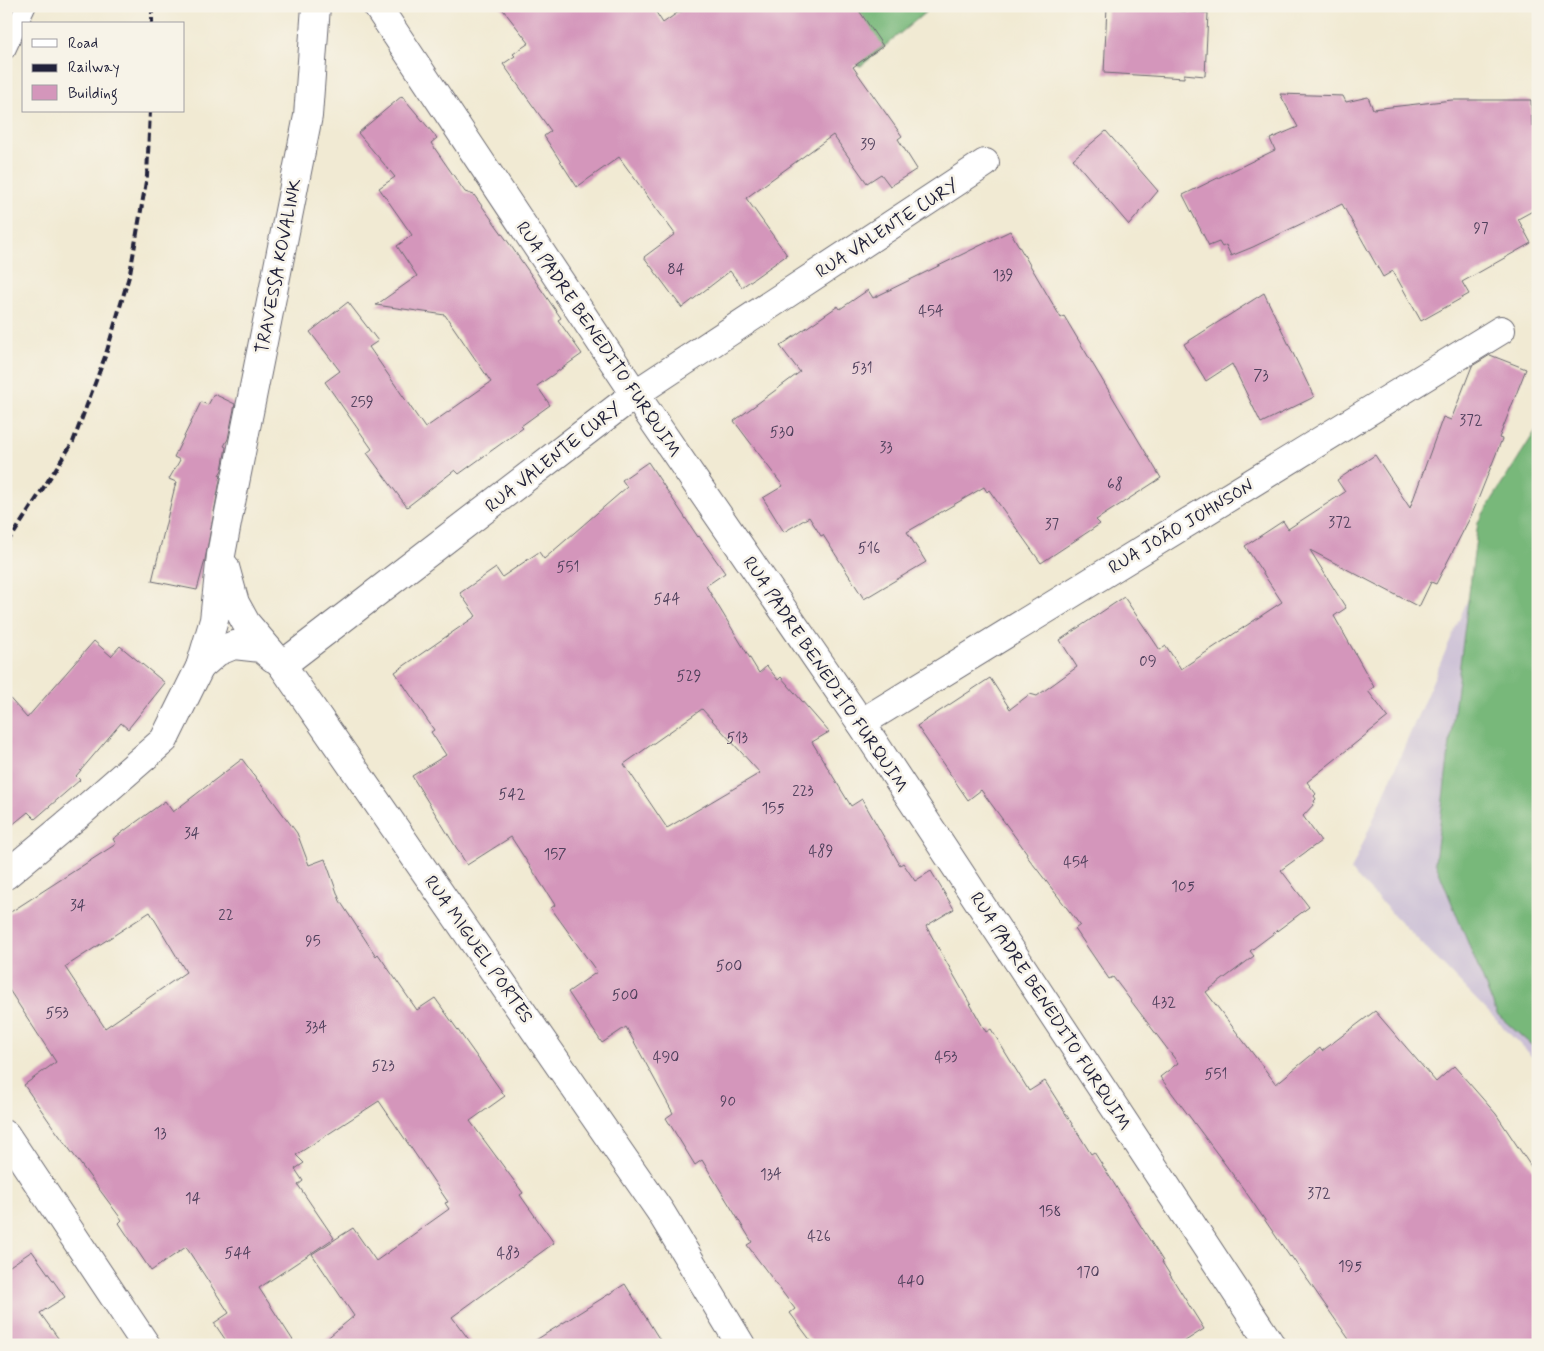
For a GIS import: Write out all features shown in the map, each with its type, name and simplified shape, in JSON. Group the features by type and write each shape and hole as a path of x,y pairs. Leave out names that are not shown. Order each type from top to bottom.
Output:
{"street":[{"name":"TRAVESSA KOVALINK","path":"200,667 214,620 221,554 308,116 316,6"},
{"name":"RUA PADRE BENEDITO FURQUIM","path":"377,6 635,394 861,722 1271,1345"},
{"name":"RUA VALENTE CURY","path":"282,665 635,394 984,164"},
{"name":"RUA JOÃO JOHNSON","path":"861,722 1501,330"},
{"name":"RUA MIGUEL PORTES","path":"221,554 235,603 246,623 282,665 660,1211 741,1345"},
{"path":"6,875 164,740 200,667 217,652 234,645 260,648 282,665"},
{"path":"6,1135 146,1345"}],"lane":[{"path":"6,49 26,6"}],"shaded area":[{"path":"1538,436 1538,1063 1351,871"}],"green space":[{"path":"665,6 933,6 861,66 666,8"},
{"path":"1538,427 1538,1051 1497,1014 1435,862 1478,522"}],"building":[{"path":"500,6 652,6 663,23 687,6 856,6 883,46 853,67 902,136 898,139 917,169 890,186 881,174 867,183 833,135 746,198 787,255 742,287 730,271 682,308 644,257 675,234 619,157 577,187 544,136 551,131 503,64 529,43"},
{"path":"1107,6 1208,13 1205,76 1184,74 1184,78 1104,73"},
{"path":"1280,94 1343,96 1346,102 1368,97 1373,109 1452,100 1531,100 1532,126 1538,127 1538,208 1518,219 1531,243 1462,282 1469,294 1421,321 1393,271 1383,277 1342,204 1231,256 1226,245 1222,247 1219,242 1209,246 1183,195 1275,150 1270,139 1298,127"},
{"path":"402,96 437,138 431,143 465,192 474,195 511,246 561,318 558,320 582,354 537,386 550,405 521,426 523,428 459,474 455,470 407,507 367,453 372,449 325,382 340,371 310,332 348,302 378,341 369,347 425,428 491,382 445,315 376,305 417,276 397,246 412,235 379,188 395,177 358,133"},
{"path":"1106,131 1158,191 1129,225 1073,159"},
{"path":"1010,231 1061,318 1064,316 1161,478 1096,520 1100,524 1041,563 989,490 987,492 984,487 907,532 926,562 864,599 823,535 821,536 809,517 784,532 763,498 783,486 734,421 800,372 780,346 838,306 840,309 868,290 873,298"},
{"path":"1264,293 1314,397 1261,423 1232,364 1206,381 1184,344"},
{"path":"1490,355 1526,369 1499,438 1502,439 1473,512 1436,584 1431,582 1419,607 1310,550 1346,608 1334,616 1374,687 1368,691 1388,717 1307,782 1316,794 1314,796 1316,799 1315,803 1303,816 1321,841 1281,870 1309,907 1250,951 1254,956 1206,992 1276,1084 1320,1048 1322,1051 1375,1011 1436,1082 1454,1066 1496,1114 1538,1177 1538,1345 1353,1345 1245,1191 1160,1077 1178,1063 1113,977 1109,979 1075,929 1080,925 1026,855 1027,853 981,790 968,800 917,726 990,678 1010,709 1030,694 1037,696 1077,667 1060,640 1124,597 1160,650 1166,646 1181,669 1282,602 1245,546 1283,521 1288,529 1345,492 1337,480 1375,455 1410,508 1443,417 1451,420 1472,366"},
{"path":"214,394 235,404 228,439 224,446 226,447 222,470 219,475 221,475 205,560 197,590 152,581 176,482 169,479 180,460 174,457 201,402 208,405"},
{"path":"648,462 698,537 725,573 706,586 759,673 767,666 778,680 781,677 829,732 812,742 851,806 862,799 900,865 903,863 915,881 931,871 954,909 926,926 986,1032 991,1029 1029,1091 1045,1081 1091,1154 1094,1152 1204,1329 1179,1345 814,1345 790,1313 795,1309 747,1245 752,1242 702,1160 695,1165 666,1118 673,1113 626,1027 602,1043 568,992 597,972 551,908 555,905 511,837 467,865 412,776 446,755 431,732 434,730 395,672 476,616 460,593 496,568 502,577 539,552 544,559 627,487 622,480","holes":["702,709 760,773 667,828 624,764"]},
{"path":"94,641 111,656 120,646 165,683 128,729 121,723 76,776 80,780 35,819 28,812 6,830 6,694 27,718"},
{"path":"242,759 297,833 309,865 325,859 340,901 376,956 378,954 417,1010 435,998 505,1096 470,1121 523,1193 520,1195 554,1243 452,1317 473,1345 319,1345 354,1316 312,1254 353,1228 376,1261 449,1209 445,1203 448,1202 379,1101 296,1155 304,1163 295,1169 303,1181 298,1185 334,1238 259,1288 296,1345 229,1345 214,1323 229,1313 186,1247 151,1271 119,1223 122,1220 24,1085 56,1062 6,985 6,915 116,844 113,839 165,801 173,812","holes":["150,912 186,972 105,1028 65,967"]},
{"path":"32,1251 65,1297 40,1313 63,1345 6,1345 6,1267"},
{"path":"625,1284 663,1345 528,1345"}],"railway":[{"path":"152,6 152,22"},
{"path":"6,542 13,535 73,442 106,354 130,273 147,176 150,112"}]}
